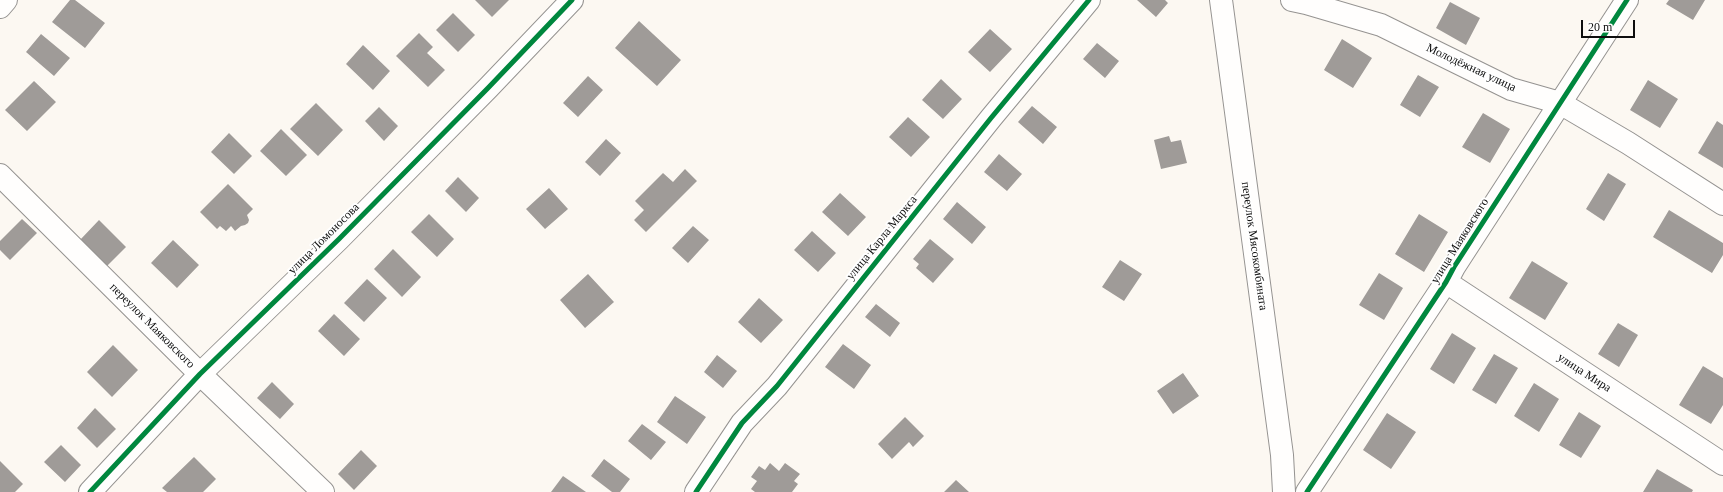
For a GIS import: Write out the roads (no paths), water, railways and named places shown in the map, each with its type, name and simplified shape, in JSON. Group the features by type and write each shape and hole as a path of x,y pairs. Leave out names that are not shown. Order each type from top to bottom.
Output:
{"street":[{"path":"0,7 6,0"},
{"name":"улица Ломоносова","path":"90,492 200,374 338,239 488,88 572,0"},
{"name":"улица Карла Маркса","path":"696,492 742,423 777,386 991,118 1089,0"},
{"name":"переулок Мясокомбината","path":"1221,0 1281,447 1284,492"},
{"name":"Молодёжная улица","path":"1292,0 1381,25 1511,88 1560,104 1628,143 1723,204"},
{"name":"улица Маяковского","path":"1308,492 1446,282 1454,267 1627,0"},
{"name":"переулок Маяковского","path":"0,175 200,374 323,492"},
{"name":"улица Мира","path":"1446,282 1723,464"}]}
